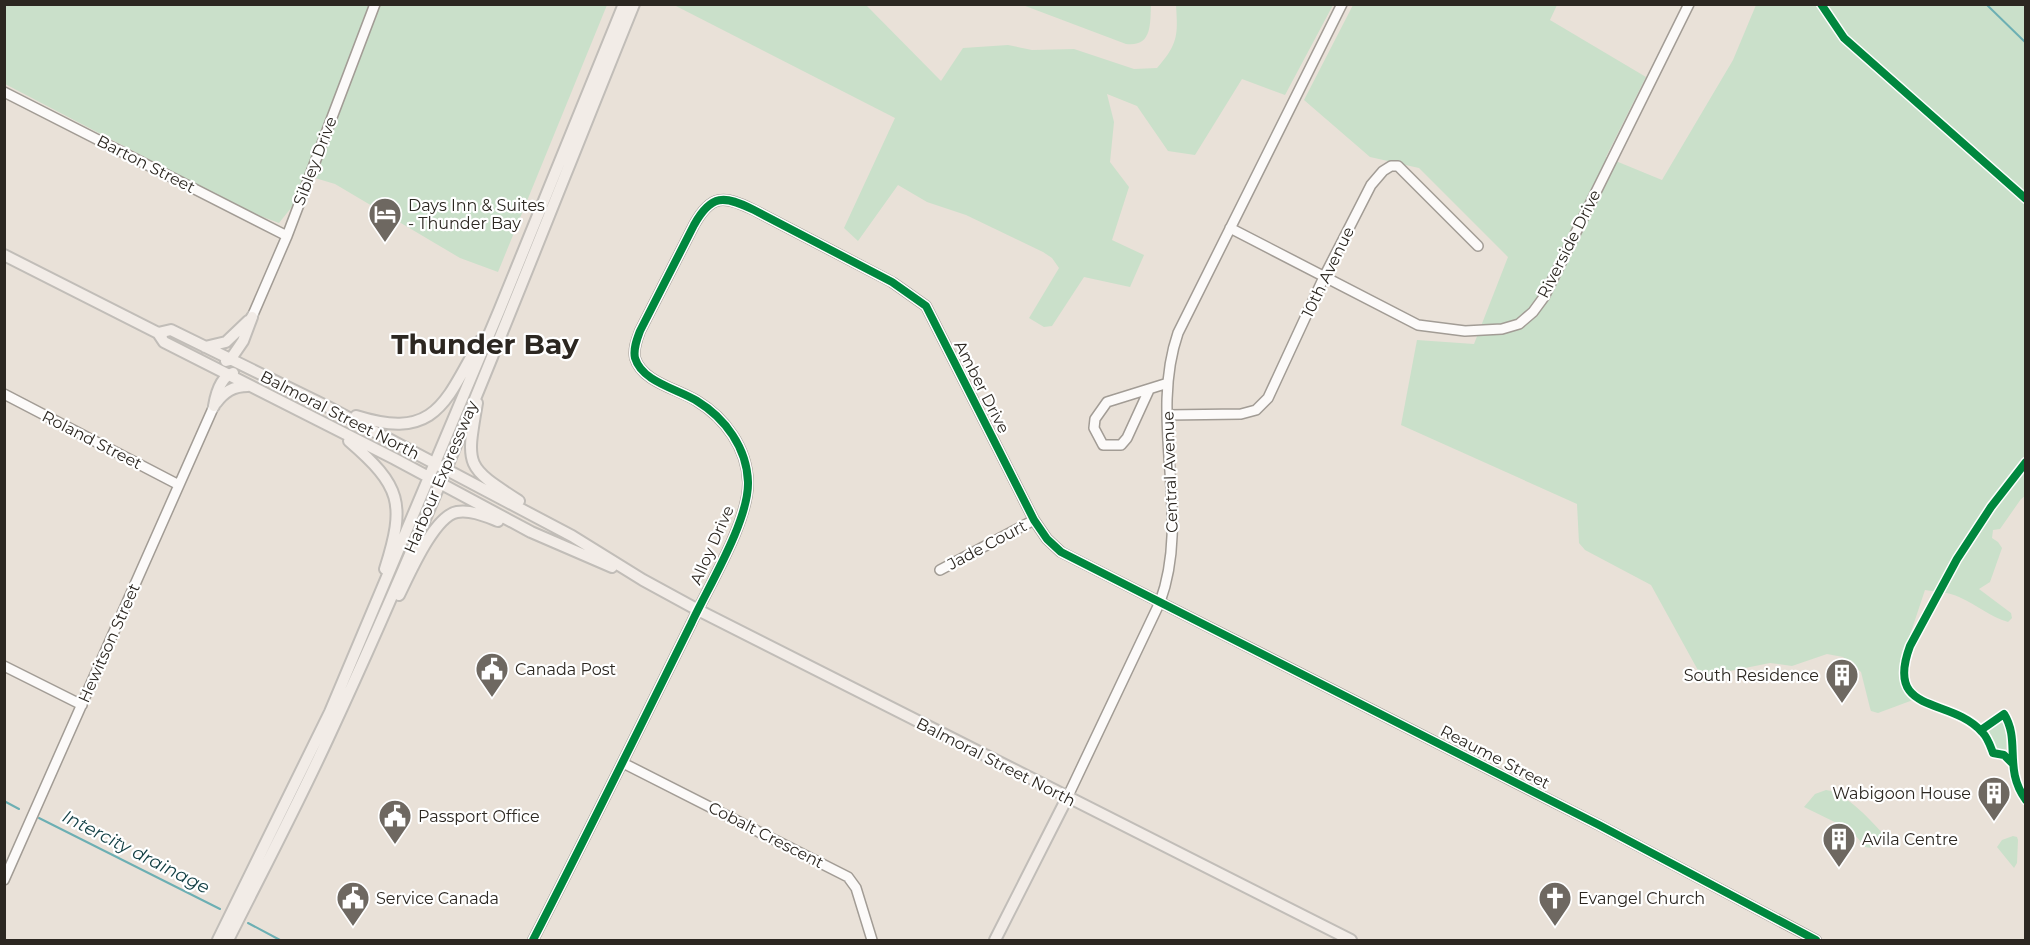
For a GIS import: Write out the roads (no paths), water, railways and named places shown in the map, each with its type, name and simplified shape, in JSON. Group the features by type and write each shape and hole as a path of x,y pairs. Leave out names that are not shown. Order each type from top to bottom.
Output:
{"main road":[{"name":"Harbour Expressway","path":"228,940 330,736 364,659 434,480 435,464 624,4"},
{"name":"Harbour Expressway","path":"218,940 326,722 434,480 445,470 634,4"},
{"name":"Balmoral Street North","path":"4,255 158,333 164,342 248,386 545,538 643,580"},
{"path":"328,407 393,425 407,424 427,417 448,396 505,296"},
{"path":"205,348 226,342 252,317"},
{"path":"158,333 216,361 230,360 243,341 252,317"},
{"name":"Balmoral Street North","path":"158,333 171,330 328,407 572,536 643,580 698,610 1351,940"},
{"path":"214,406 216,394 227,375 239,372 248,373 304,395"},
{"path":"480,382 470,446 471,459 477,470 490,482 572,536"},
{"path":"214,406 231,388 248,386"},
{"path":"338,431 378,467 395,496 395,527 391,549 364,633"},
{"path":"364,659 434,531 448,516 456,512 479,514 545,538"},
{"name":"Central Avenue","path":"995,940 1067,798"}],"street":[{"name":"Sibley Drive","path":"252,317 287,236 375,4"},
{"name":"Central Avenue","path":"1067,798 1160,602 1167,582 1173,540 1168,415 1168,367 1172,350 1184,317 1342,4"},
{"name":"Riverside Drive","path":"1230,228 1418,326 1465,331 1502,329 1519,324 1533,312 1544,297 1689,4"},
{"name":"Barton Street","path":"4,92 287,236"},
{"name":"10th Avenue","path":"1168,415 1241,414 1256,410 1268,398 1324,277 1371,185 1383,171 1391,166 1398,166 1478,246"},
{"name":"Alloy Drive","path":"533,940 623,763 741,520 748,495 746,467 738,446 723,421 698,401 651,377 641,368 635,357 636,345 645,321 701,212 711,202 722,199 734,200 754,210"},
{"name":"Amber Drive","path":"754,210 892,282 926,306 1034,520 1047,539 1077,562 1160,602"},
{"path":"1149,390 1127,438 1120,445 1103,445 1094,428 1095,419 1107,402 1168,383"},
{"name":"Roland Street","path":"4,394 178,485"},
{"name":"Hewitson Street","path":"4,880 214,406"},
{"name":"Jade Court","path":"940,570 1034,520"},
{"name":"Reaume Street","path":"1160,602 1599,825 1816,940"},
{"path":"4,666 82,705"},
{"name":"Cobalt Crescent","path":"623,763 848,877 856,888 872,940"}],"waterway":[{"path":"1986,4 2026,43"},
{"name":"Intercity drainage","path":"4,801 19,809"},
{"name":"Intercity drainage","path":"39,818 220,909"},
{"name":"Intercity drainage","path":"248,923 280,940"}],"place":[{"name":"Days Inn & Suites - Thunder Bay","path":"385,243"},
{"name":"Canada Post","path":"492,698"},
{"name":"South Residence","path":"1842,704"},
{"name":"Wabigoon House","path":"1994,822"},
{"name":"Passport Office","path":"395,845"},
{"name":"Avila Centre","path":"1839,868"},
{"name":"Service Canada","path":"353,927"},
{"name":"Evangel Church","path":"1555,927"}],"district":[{"name":"Thunder Bay","path":"485,344"}]}
